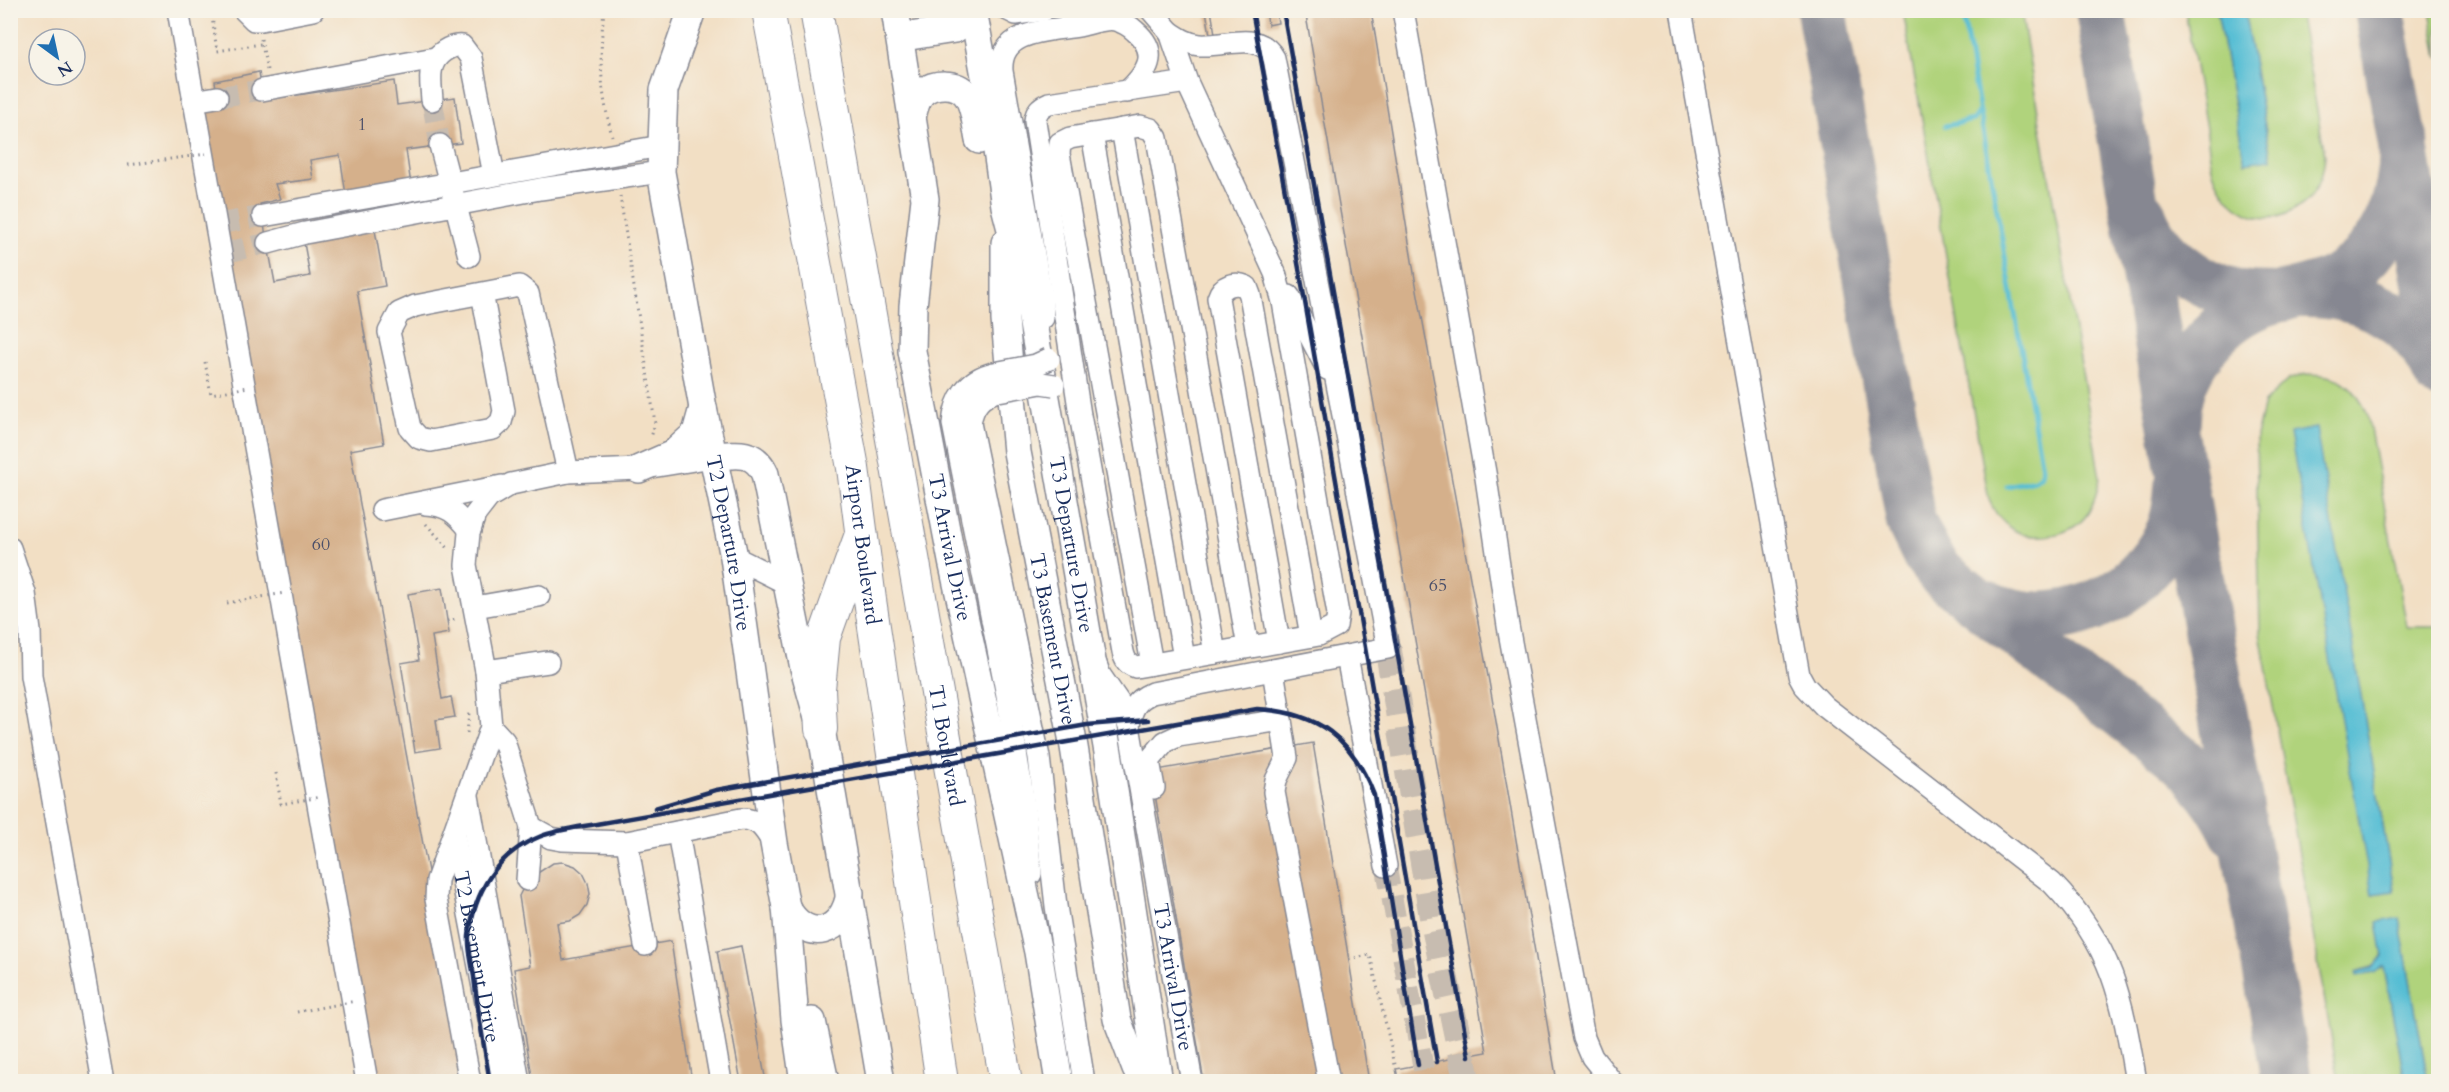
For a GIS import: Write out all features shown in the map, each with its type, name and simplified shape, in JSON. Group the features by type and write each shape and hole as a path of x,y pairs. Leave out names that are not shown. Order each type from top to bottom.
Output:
{"highway":[{"name":"Airport Boulevard","path":"768,10 853,468 870,600 942,1082"},
{"path":"816,10 885,410 882,462 877,484 824,638 819,689 821,729"},
{"name":"T1 Boulevard","path":"885,410 1006,1082"}],"main road":[{"name":"T2 Departure Drive","path":"692,10 664,90 661,159 703,408 734,557 774,843 786,907 795,1020 804,1082"},
{"path":"897,20 910,36 955,30 968,20 972,10"},
{"name":"T3 Departure Drive","path":"972,10 1004,200 1043,355 1090,654 1109,758 1147,1075"},
{"name":"T3 Arrival Drive","path":"897,20 925,199 913,306 912,351 952,561 1038,952 1059,1082"},
{"path":"913,113 918,98 932,88 951,86 967,94 979,143 1004,200"},
{"name":"T3 Basement Drive","path":"1004,200 1005,320 1017,452 1074,747 1117,1019 1147,1075"},
{"path":"639,469 673,454 696,433 703,408"},
{"path":"713,457 744,454 757,460 762,467 804,668 821,729 881,1082"},
{"path":"786,907 800,926 811,930 822,930 835,925 842,918 848,908 850,893"},
{"path":"790,958 811,1017 825,1082"}],"lane":[{"path":"177,10 217,224 367,1082"},
{"path":"252,15 313,10"},
{"path":"1008,10 1016,14 1044,10"},
{"path":"1129,726 1130,714 1134,705 1152,693 1388,648 1274,58 1268,48 1259,42 1200,45 1184,41 1170,32 1151,10"},
{"path":"1403,10 1486,478 1508,626 1584,1038 1592,1058 1612,1082"},
{"path":"1681,10 1799,675 1812,696 1824,706 2052,883 2068,899 2086,922 2111,969 2121,1003 2136,1082"},
{"path":"1043,355 1044,312 1002,70 1004,53 1011,44 1028,34 1115,20 1140,35 1147,44 1150,56 1147,68 1127,92"},
{"path":"1170,32 1187,82 1267,252 1337,390"},
{"path":"266,89 435,58 449,48 458,45 470,54 494,176"},
{"path":"432,100 430,75 435,58"},
{"path":"1187,82 1049,103 1042,106 1036,113 1035,121 1063,314 1125,660 1136,667 1311,636 1330,631 1336,626 1338,614 1283,302 1267,252"},
{"path":"193,101 217,97"},
{"path":"1152,664 1059,154 1060,143 1070,138 1140,126 1151,129 1156,138 1248,647"},
{"path":"1122,129 1215,652"},
{"path":"1092,135 1184,658"},
{"path":"440,146 452,182 469,256"},
{"path":"268,243 305,233 457,204 539,179 661,159"},
{"path":"263,216 494,176 539,179"},
{"path":"330,204 334,228"},
{"path":"300,209 305,233"},
{"path":"1279,642 1218,298 1220,290 1226,286 1240,284 1247,287 1250,295 1311,636"},
{"path":"482,293 504,411 501,422 493,429 431,441 419,438 410,428 389,332 399,313 415,306 482,293 519,286 528,293 568,472"},
{"path":"1063,314 1061,341 1057,349 1043,355 1036,365 996,382 976,404 970,423 1039,757 1059,925 1084,1082"},
{"path":"1038,952 1023,797 1011,717 953,424 956,403 968,386 977,379 1054,385 1067,392 1080,415"},
{"path":"382,510 568,472 639,469 713,457"},
{"path":"470,1082 436,899 437,880 491,727 486,671 466,565 470,530 475,515 489,497 512,484"},
{"path":"415,504 439,505 460,517 470,530"},
{"path":"10,548 25,593 30,631 31,676 103,1082"},
{"path":"734,557 788,584"},
{"path":"475,607 539,596"},
{"name":"T3 Arrival Drive","path":"1090,654 1100,675 1120,704 1129,726 1192,1082"},
{"path":"1347,656 1386,866"},
{"path":"486,671 548,662"},
{"path":"1273,670 1287,758 1276,780 1274,792 1329,1082"},
{"path":"1205,1082 1149,760 1165,742 1178,736 1281,720"},
{"path":"491,727 504,741 531,826 527,880"},
{"path":"468,794 519,1082"},
{"path":"531,826 551,838 562,840 627,842 741,819 753,819 760,824 774,843"},
{"path":"678,832 721,1082"},
{"name":"T2 Basement Drive","path":"454,834 501,1082"},
{"path":"627,842 645,945"}],"path":[{"path":"211,10 217,51 261,44"},
{"path":"604,10 600,51 603,100 612,136"},
{"path":"252,15 261,44 266,89"},
{"path":"128,165 206,154"},
{"path":"620,196 655,423 653,436 649,441"},
{"path":"205,362 211,394 249,387"},
{"path":"227,603 284,593"},
{"path":"276,773 281,804 320,797"},
{"path":"1349,959 1370,955 1396,1069"},
{"path":"297,1012 356,1001"}],"green space":[{"path":"1903,11 2021,11 2100,478 2088,513 2073,527 2053,535 2031,536 2012,529 1995,512 1989,500"},
{"path":"2185,11 2217,11 2245,163 2271,158 2244,11 2299,11 2325,155 2320,181 2316,188 2307,200 2292,211 2269,218 2247,212 2228,198 2215,177 2211,166"},
{"path":"2430,11 2438,11 2438,58"},
{"path":"2305,374 2336,378 2350,387 2362,403 2367,413 2407,627 2438,627 2438,1081 2428,1081 2399,919 2378,965 2356,972 2380,969 2384,966 2405,1081 2339,1081 2260,633 2256,436 2264,403 2288,380","holes":["2315,429 2394,890 2372,894"]}],"water":[{"path":"2217,11 2244,11 2271,159 2245,163"},
{"path":"2316,428 2394,891 2372,894 2290,433"},
{"path":"2399,918 2428,1081 2405,1081 2384,966 2374,973 2357,976 2356,972 2372,968 2383,957 2377,922"}],"building":[{"path":"1206,10 1211,10 1215,34 1210,35"},
{"path":"1266,10 1276,10 1278,23 1268,25"},
{"path":"1305,10 1371,10 1415,279 1492,698 1557,1082 1399,1082 1396,1069 1487,1052"},
{"path":"259,72 263,100 394,81 397,105 455,97 461,143 406,150 411,185 346,195 340,155 310,160 313,179 275,184 280,199 260,204 275,283 310,276 304,243 375,230 385,286 357,291 384,444 350,450 467,1082 371,1082 197,104 218,102 215,81"},
{"path":"442,588 449,633 432,636 442,699 451,697 455,717 436,720 440,748 415,752 401,663 419,660 408,594"},
{"path":"1313,743 1369,1082 1204,1082 1151,771"},
{"path":"563,862 575,866 583,873 590,894 587,905 580,915 570,921 557,923 563,960 671,941 692,1082 533,1082 514,969 530,966 519,896 527,880 553,863"},
{"path":"741,946 766,1082 741,1082 717,951"}],"waterway":[{"path":"1962,10 2042,468 2041,475 2035,480 2007,486"},
{"path":"1945,126 1973,120 1979,111"}],"taxiway":[{"path":"1821,10 1911,522 1927,555 1941,574 2176,756 2210,792 2235,833"},
{"path":"2100,10 2287,1082"},
{"path":"2379,10 2438,344"},
{"path":"2176,421 2178,402 2190,367 2213,336 2227,323 2259,304 2317,287 2346,273 2363,259 2377,242 2388,224 2396,203 2401,182 2403,137"},
{"path":"2141,213 2156,242 2166,254 2192,275 2236,294 2283,297"},
{"path":"2299,293 2343,296 2382,311 2414,336 2438,373"},
{"path":"1987,605 2014,614 2041,616 2068,614 2093,606 2117,594 2138,577 2156,556 2170,532 2179,487"}],"tunnel":[{"path":"217,97 262,90"},
{"path":"432,100 440,145"},
{"path":"218,224 263,216"},
{"path":"224,253 268,243"},
{"path":"1388,648 1433,920 1467,1082"},
{"path":"1386,866 1426,1082"}],"railway":[{"path":"1252,10 1437,1062"},
{"path":"1283,10 1469,1056"},
{"path":"490,1082 469,936 476,905 490,876 511,853 524,844 547,834 570,828 1257,709 1279,711 1315,722 1343,744 1365,775 1374,795 1418,1065"},
{"path":"655,808 716,790 1087,725 1148,720"}]}
